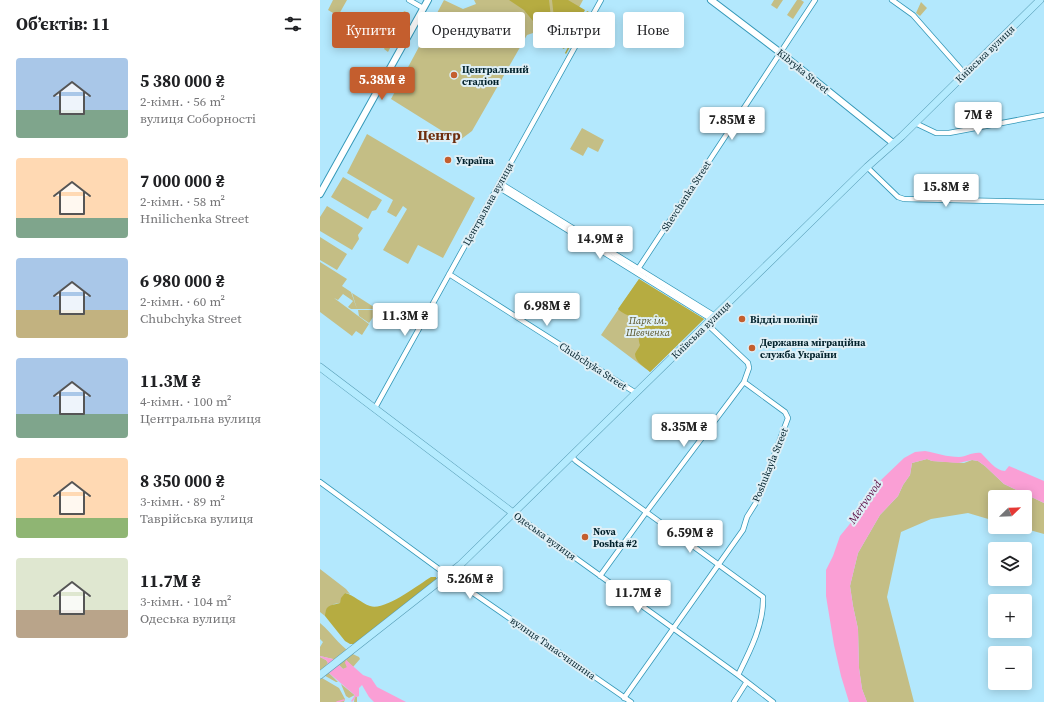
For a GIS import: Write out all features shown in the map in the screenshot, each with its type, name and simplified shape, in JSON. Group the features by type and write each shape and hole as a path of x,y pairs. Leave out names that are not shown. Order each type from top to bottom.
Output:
{"main road":[{"path":"320,194 428,0"},
{"name":"Kibryka Street","path":"711,0 892,143"},
{"name":"Київська вулиця","path":"320,675 448,575 1040,0"},
{"name":"Одеська вулиця","path":"320,367 513,513"}],"street":[{"path":"409,0 423,8"},
{"name":"Центральна вулиця","path":"375,408 601,0"},
{"name":"Shevchenka Street","path":"637,270 815,0"},
{"path":"892,0 912,15 965,74"},
{"path":"915,123 936,132 948,133 1044,115"},
{"path":"867,167 898,198 1044,202"},
{"path":"499,185 637,270 711,320 748,363 749,368 744,382 600,576"},
{"name":"Chubchyka Street","path":"449,274 636,393"},
{"name":"Poshukayla Street","path":"624,698 743,530 747,516 757,501 788,418 785,412 744,382"},
{"path":"571,456 763,596 764,610 753,644 738,676"},
{"name":"вулиця Танасчишина","path":"320,482 448,575 631,702"},
{"name":"Одеська вулиця","path":"513,513 772,702"},
{"path":"734,702 746,683"}],"green space":[{"path":"333,0 347,0 340,12 332,12 328,10"},
{"name":"Центральний стадіон","path":"444,0 463,9 476,4 474,0 583,0 576,12 533,12 533,33 527,35 525,38 525,12 438,12"},
{"path":"509,0 549,0 550,12 533,12 533,21 524,10"},
{"path":"552,0 568,0 585,10 584,12 553,12"},
{"path":"774,0 783,0 777,9 771,5"},
{"path":"797,0 804,2 793,19 787,15"},
{"path":"921,2 927,8 920,16 916,13"},
{"path":"385,48 390,48 388,52"},
{"name":"Центральний стадіон","path":"418,48 520,48 472,131 460,140 455,139 391,99"},
{"path":"582,128 604,140 598,152 588,147 583,156 570,149"},
{"path":"367,134 475,198 443,258 418,245 408,264 383,250 407,209 403,206 396,217 387,212 393,200 347,173"},
{"path":"343,177 382,200 376,210 372,211 368,219 331,197"},
{"path":"327,206 363,228 358,235 359,239 352,250 320,231 320,217"},
{"path":"320,237 347,254 337,270 320,260"},
{"path":"320,262 347,279 342,286 351,292 357,309 351,309 348,307 353,301 343,294 338,300 334,298 369,324 362,335 356,331 352,336 320,312"},
{"name":"Парк ім. Шевченка","path":"639,279 704,319 650,372 601,335"},
{"name":"Парк ім. Шевченка","path":"639,279 704,319 650,372 638,362 635,357 640,345 637,323 618,309"},
{"path":"352,293 377,309 357,309"},
{"path":"358,310 378,310 369,323 359,316"},
{"path":"927,459 932,461 964,463 972,460 978,461 1004,484 1017,490 988,490 988,519 968,513 931,519 901,532 887,597 914,702 867,702 862,689 859,668 858,629 850,586 858,553 880,515 898,496 910,475 912,463"},
{"path":"1032,497 1044,503 1044,534 1032,531"},
{"path":"320,569 346,589 350,594 345,593 340,603 334,604 326,610 325,616 320,612"},
{"path":"431,577 436,577 436,580 355,644 350,644 345,641 325,616 326,609 331,605 340,603 341,598 345,593 367,605 376,607 392,601"},
{"path":"320,623 343,647 359,657 360,659 353,667 346,660 347,668 343,669 333,659 320,656 320,647 323,642 320,639"},
{"path":"320,657 328,663 323,670 329,673 338,682 320,673"},
{"path":"322,678 339,688 345,699 344,702 320,702 320,679"},
{"path":"341,684 355,695 349,698 346,696"},
{"path":"355,695 357,697 357,702 354,702"}],"shaded area":[{"path":"925,451 946,456 959,457 974,453 981,453 998,469 1005,471 1009,466 1044,481 1044,503 1032,497 1032,490 1017,490 1004,484 978,461 972,460 958,463 932,461 927,459 912,463 910,475 898,496 880,515 858,553 850,586 858,629 859,668 862,689 867,702 849,702 834,645 826,596 826,570 840,536 862,509 881,480 904,458 915,452"},
{"path":"320,656 333,659 343,669 347,667 345,663 346,660 363,675 371,678 377,687 406,702 374,702 369,697 362,685 359,688 359,696 357,697 329,673 323,670 328,663"}],"waterway":[{"path":"352,701 356,695"},
{"path":"337,702 344,700"}],"place":[{"name":"Центральний стадіон","path":"454,75"},
{"name":"Україна","path":"448,160"},
{"name":"Відділ поліції","path":"742,319"},
{"name":"Державна міграційна служба України","path":"752,348"},
{"name":"Nova Poshta #2","path":"585,537"}],"district":[{"name":"Центр","path":"439,135"}],"water label":[{"name":"Mertvovod","path":"865,502"}]}
